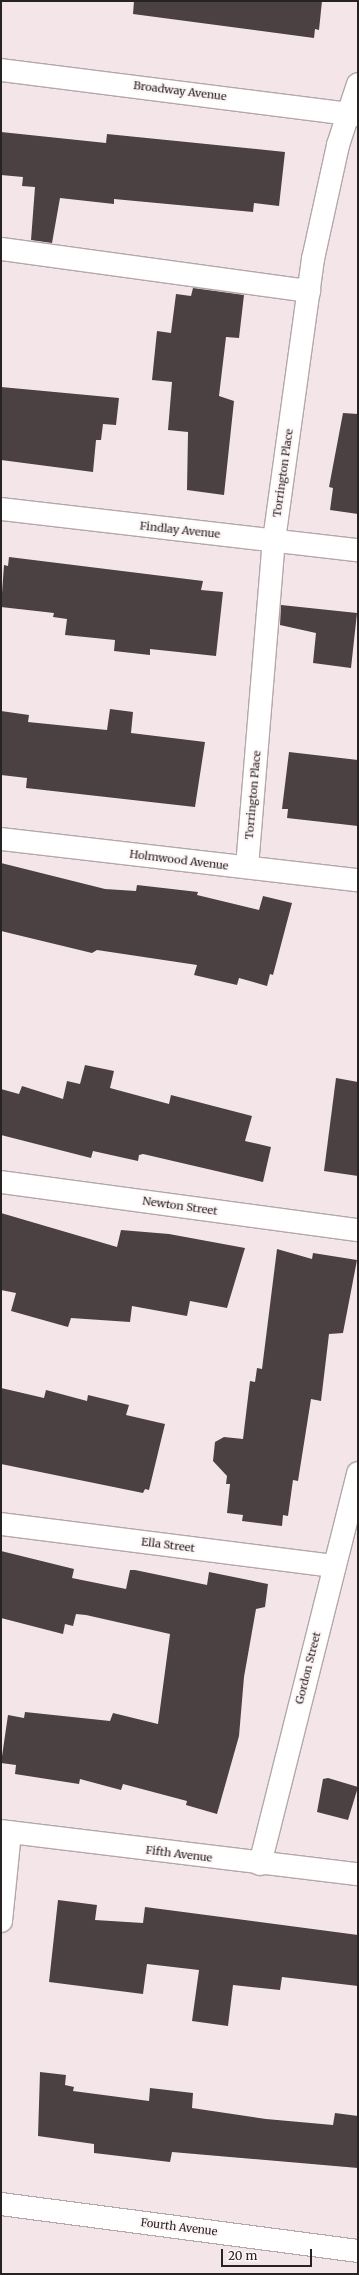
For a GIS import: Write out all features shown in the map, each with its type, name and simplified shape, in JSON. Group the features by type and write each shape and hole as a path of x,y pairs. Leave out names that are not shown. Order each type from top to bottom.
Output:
{"street":[{"name":"Broadway Avenue","path":"1,70 354,113"},
{"name":"Torrington Place","path":"246,867 274,540 309,291 338,144 354,113 358,84"},
{"path":"1,249 309,291"},
{"name":"Findlay Avenue","path":"1,509 358,550"},
{"name":"Holmwood Avenue","path":"1,839 358,880"},
{"name":"Newton Street","path":"1,1182 358,1230"},
{"name":"Gordon Street","path":"260,1864 358,1473"},
{"name":"Ella Street","path":"1,1524 334,1566"},
{"path":"1,1922 6,1832"},
{"name":"Fifth Avenue","path":"6,1832 260,1864 358,1874"},
{"name":"Fourth Avenue","path":"1,2204 358,2251"}],"building":[{"path":"134,1 322,1 319,30 315,29 314,38 133,14"},
{"path":"1,132 106,143 107,134 285,152 279,206 254,203 253,212 114,199 114,204 60,198 52,243 31,240 35,187 22,186 23,177 1,175"},
{"path":"193,288 244,295 239,338 226,337 219,396 234,401 224,495 187,490 188,432 168,430 172,382 152,380 157,331 171,333 176,294 191,296"},
{"path":"1,387 119,398 116,425 103,424 101,440 96,440 93,472 1,460"},
{"path":"343,413 358,414 358,514 330,510 333,488 329,487"},
{"path":"9,557 203,581 201,590 223,592 216,656 150,649 150,655 114,651 115,640 65,635 67,619 53,617 54,613 1,607 4,565 8,566"},
{"path":"281,605 357,613 351,668 313,663 316,633 280,625"},
{"path":"110,709 133,712 131,733 205,742 195,807 26,788 27,778 1,775 1,711 29,715 28,722 107,730"},
{"path":"289,752 358,760 358,826 287,818 288,809 282,809"},
{"path":"1,863 105,889 136,891 137,885 198,892 197,895 259,910 263,896 292,903 273,975 270,974 267,986 239,978 237,985 194,975 197,965 97,950 92,953 1,931"},
{"path":"85,1065 114,1071 110,1088 169,1104 171,1095 252,1116 245,1141 271,1147 263,1182 143,1154 139,1155 138,1161 93,1151 91,1158 1,1135 1,1089 19,1094 22,1086 63,1099 67,1081 80,1084"},
{"path":"336,1078 358,1082 358,1176 324,1171"},
{"path":"1,1213 117,1247 121,1230 169,1234 245,1248 227,1308 190,1301 187,1316 132,1306 130,1322 71,1318 68,1327 11,1311 16,1293 1,1290"},
{"path":"277,1249 312,1259 313,1253 357,1260 343,1333 329,1334 321,1401 311,1399 298,1481 293,1480 288,1516 283,1515 282,1526 242,1521 243,1515 227,1513 230,1484 226,1484 227,1476 213,1461 215,1442 224,1437 243,1439 250,1381 255,1382 257,1368 262,1369"},
{"path":"1,1388 44,1398 46,1390 87,1401 88,1395 129,1405 126,1415 165,1424 149,1490 145,1489 143,1493 1,1464"},
{"path":"1,1551 74,1569 72,1578 126,1589 130,1570 207,1585 209,1572 268,1584 265,1607 256,1609 244,1677 239,1736 217,1814 186,1805 187,1801 123,1784 121,1790 80,1779 79,1784 15,1774 16,1765 1,1763 8,1715 24,1718 25,1712 110,1721 113,1713 158,1724 170,1634 76,1614 73,1626 65,1624 63,1634 1,1618"},
{"path":"328,1778 358,1787 348,1820 317,1812 323,1779"},
{"path":"58,1900 97,1905 95,1920 143,1923 145,1907 358,1935 358,1986 282,1977 280,1990 233,1985 228,2026 192,2021 199,1970 147,1964 143,1994 49,1982"},
{"path":"40,2072 66,2075 65,2085 74,2087 73,2091 149,2101 150,2088 193,2093 192,2108 266,2119 333,2125 335,2113 358,2116 358,2168 172,2152 170,2162 94,2153 94,2144 38,2136"}]}
